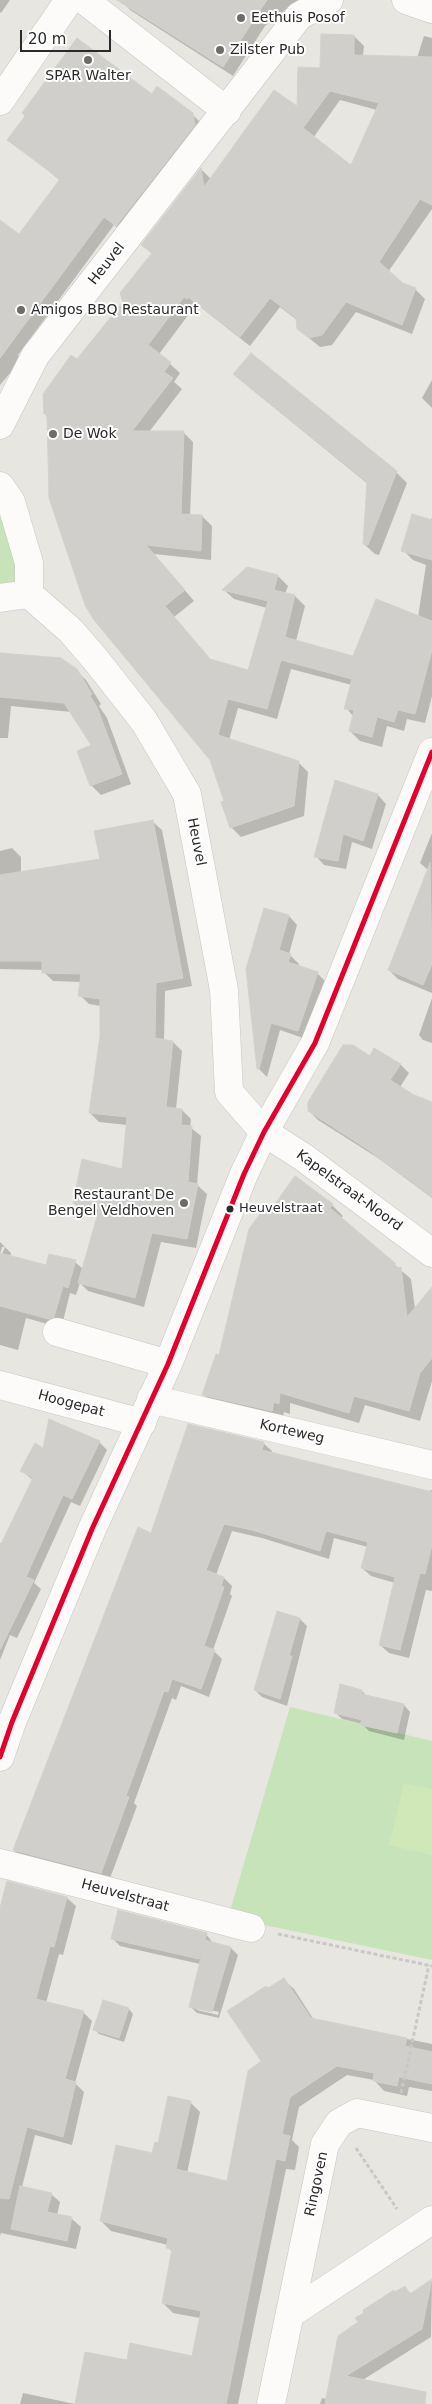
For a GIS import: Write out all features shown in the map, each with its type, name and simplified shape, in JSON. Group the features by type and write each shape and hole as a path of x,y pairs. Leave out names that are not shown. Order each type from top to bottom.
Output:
{"street":[{"path":"0,101 69,0"},
{"name":"Heuvel","path":"0,425 35,356 299,16 329,0"},
{"path":"406,0 432,9"},
{"path":"93,8 227,111"},
{"path":"0,486 11,502 29,563 29,594 0,598"},
{"name":"Heuvel","path":"29,594 71,632 96,660 144,721 187,794 224,990 229,1092 264,1132"},
{"path":"0,1757 12,1722 85,1548 168,1364 244,1174 264,1132 314,1043 432,752"},
{"name":"Kapelstraat-Noord","path":"264,1132 303,1157 432,1253"},
{"path":"57,1332 168,1364"},
{"name":"Hoogepat","path":"0,1385 147,1411"},
{"name":"Korteweg","path":"147,1411 432,1465"},
{"name":"Heuvelstraat","path":"0,1863 251,1928"},
{"path":"339,2123 357,2113 432,2128"},
{"name":"Ringoven","path":"271,2404 325,2144 339,2123"},
{"path":"290,2314 422,2227"}],"path":[{"path":"251,1928 430,1966 394,2120"},
{"path":"339,2123 422,2227"}],"green space":[{"path":"0,516 13,549 18,584 0,587"},
{"path":"290,1707 432,1741 432,1960 255,1923 230,1911"},
{"path":"404,1783 432,1789 432,1855 389,1845"}],"building":[{"path":"117,0 267,0 223,67"},
{"path":"321,34 354,35 354,55 432,57 432,205 420,199 379,262 403,283 416,288 402,325 346,302 322,335 309,338 297,329 296,318 270,298 240,337 188,297 187,299 184,297 148,345 171,362 164,372 173,378 132,431 184,431 181,514 202,515 201,551 146,545 185,590 165,606 210,659 248,670 268,601 222,590 247,567 278,575 274,590 295,595 285,637 353,656 376,599 432,621 432,650 415,714 398,710 394,722 377,717 372,737 349,731 354,710 344,709 352,679 281,660 267,709 228,699 218,735 299,761 294,806 230,828 221,802 224,801 210,760 94,620 85,605 49,498 47,414 44,414 43,394 71,355 77,359 123,302 120,293 152,253 141,245 201,168 204,187 274,90 297,106 298,67 320,68","holes":["330,91 379,103 351,165 303,128"]},
{"path":"77,38 152,94 157,86 193,113 195,125 116,226 104,217 0,358 0,220 19,234 60,179 7,140 25,116 22,113"},
{"path":"251,353 397,471 368,545 363,544 367,482 233,374"},
{"path":"412,514 432,520 432,560 401,551"},
{"path":"0,653 61,658 77,669 92,694 90,696 97,707 122,774 90,786 77,751 91,745 64,703 0,697"},
{"path":"335,780 378,794 363,841 343,834 338,861 314,857"},
{"path":"153,820 183,978 156,983 155,1038 173,1041 166,1107 182,1109 181,1125 192,1126 188,1182 198,1184 187,1239 152,1233 135,1298 78,1283 99,1210 73,1203 82,1159 122,1169 127,1117 89,1113 100,1036 100,999 78,996 81,974 42,973 42,961 0,961 0,875 100,859 94,831"},
{"path":"430,863 432,964 423,985 388,970"},
{"path":"264,908 289,915 279,950 291,954 288,962 318,972 298,1031 271,1023 259,1069 257,1069 246,969"},
{"path":"343,1045 353,1045 370,1056 374,1048 401,1064 390,1080 414,1095 432,1102 432,1197 367,1149 308,1111 308,1102"},
{"path":"295,1176 333,1204 330,1208 395,1263 395,1268 401,1267 407,1317 432,1287 432,1358 420,1373 409,1411 354,1396 349,1413 280,1393 279,1404 274,1402 272,1411 202,1395 216,1354 219,1355 249,1229 267,1204 272,1208"},
{"path":"0,1253 46,1265 49,1254 76,1260 68,1288 63,1286 54,1317 49,1319 0,1306"},
{"path":"49,1419 100,1441 72,1499 63,1495 26,1577 34,1580 0,1650 0,1546 32,1480 32,1477 20,1471 35,1443 43,1448"},
{"path":"188,1424 264,1442 262,1450 432,1492 432,1545 425,1574 420,1573 400,1650 379,1645 395,1577 361,1568 368,1542 326,1531 320,1551 252,1530 224,1524 206,1570 224,1577 221,1586 224,1587 204,1646 215,1650 201,1689 172,1679 168,1692 164,1691 126,1796 129,1797 101,1873 13,1850 138,1527 151,1533"},
{"path":"277,1611 300,1618 289,1656 292,1656 280,1699 254,1690"},
{"path":"340,1684 362,1690 362,1694 404,1704 397,1733 360,1725 362,1720 334,1713"},
{"path":"7,1881 67,1897 54,1947 50,1946 36,1999 84,2011 65,2079 76,2082 63,2137 27,2127 9,2199 0,2198 0,1908"},
{"path":"118,1910 207,1933 199,1959 111,1939"},
{"path":"205,1940 231,1947 212,2012 189,2007"},
{"path":"284,1978 311,2018 407,2038 405,2046 432,2052 432,2084 399,2077 397,2086 373,2081 374,2073 337,2066 290,2097 282,2134 290,2136 285,2161 276,2159 226,2404 75,2404 85,2352 127,2360 130,2343 192,2356 201,2311 162,2303 172,2249 166,2248 168,2238 100,2221 116,2145 152,2153 155,2142 158,2143 168,2096 191,2101 176,2169 227,2181 248,2071 261,2061 227,2011 266,1986 268,1988"},
{"path":"103,2000 129,2008 119,2038 93,2030"},
{"path":"20,2186 52,2193 47,2212 72,2217 67,2241 11,2229"},
{"path":"432,2279 422,2329 346,2376 426,2392 425,2404 325,2404 338,2336 358,2322 355,2318 364,2313 363,2310 394,2290 395,2292 405,2286 410,2294"}],"transit line":[{"path":"0,1757 12,1722 92,1529 168,1364 244,1174 264,1132 315,1043 432,752"}],"place":[{"name":"Eethuis Posof","path":"241,18"},
{"name":"Zilster Pub","path":"220,50"},
{"name":"SPAR Walter","path":"88,60"},
{"name":"Amigos BBQ Restaurant","path":"21,310"},
{"name":"De Wok","path":"53,434"},
{"name":"Restaurant De Bengel Veldhoven","path":"184,1203"},
{"name":"Heuvelstraat","path":"230,1209"}]}
